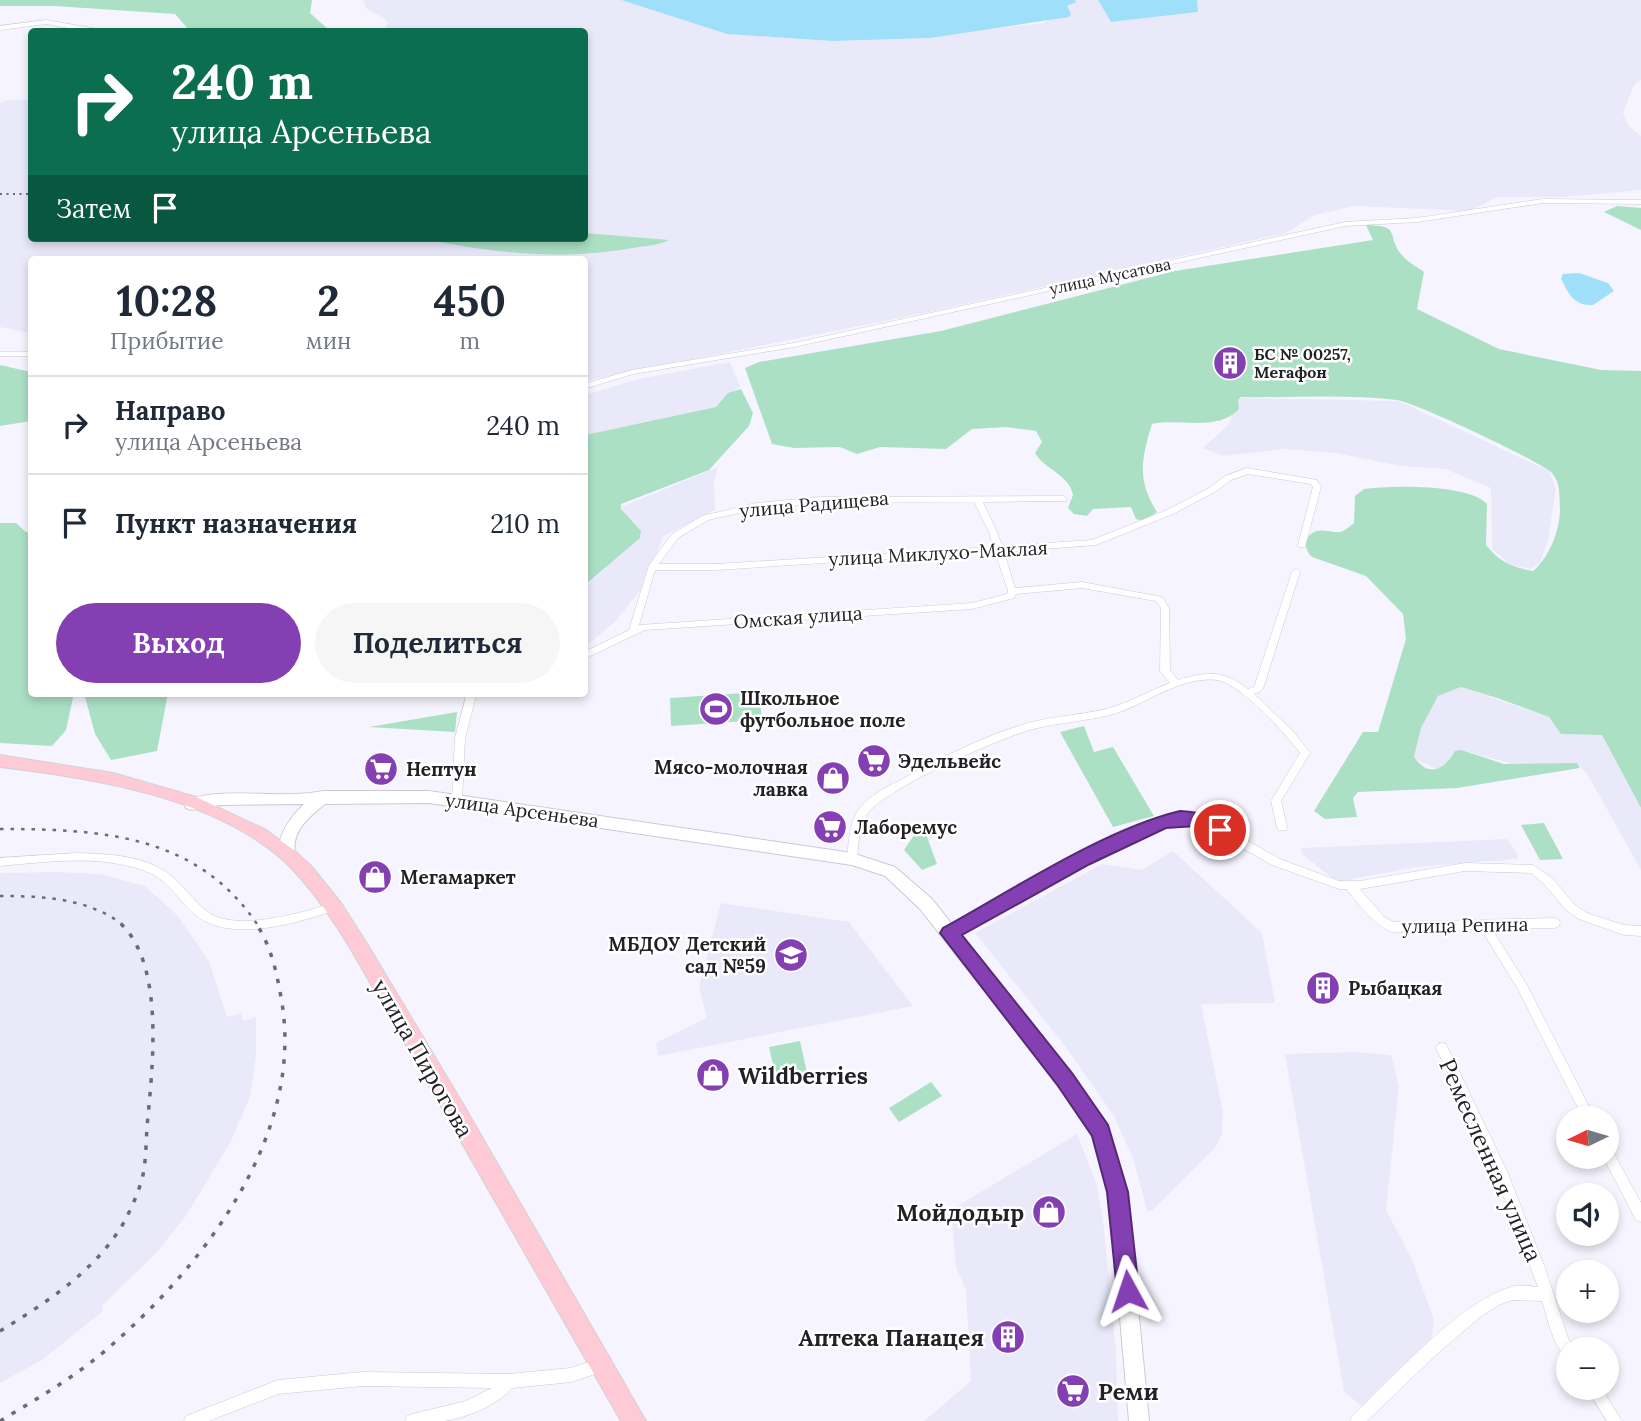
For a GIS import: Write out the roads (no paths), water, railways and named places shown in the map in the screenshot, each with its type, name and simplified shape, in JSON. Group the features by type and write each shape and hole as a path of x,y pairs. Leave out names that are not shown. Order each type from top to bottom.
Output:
{"main road":[{"name":"улица Пирогова","path":"0,761 99,775 191,804 250,831 287,855 316,884 412,1036 634,1421"},
{"name":"улица Арсеньева","path":"191,804 220,799 323,797 416,796 457,800 852,859 875,864 899,877 949,933 1065,1079 1101,1132 1118,1192 1139,1421"},
{"path":"287,855 288,835 306,810 323,797"}],"street":[{"path":"0,28 46,22 80,28"},
{"name":"улица Мусатова","path":"588,386 632,372 794,345 1345,224 1416,220 1543,201 1641,202"},
{"path":"0,354 28,354"},
{"name":"улица Миклухо-Маклая","path":"652,567 716,567 1093,543 1147,522 1213,490 1228,478 1247,471 1314,482 1317,487 1302,545"},
{"name":"улица Радищева","path":"633,629 652,567 680,532 705,518 723,512 820,500 1063,499"},
{"path":"978,501 999,549 1012,590 1082,585 1158,599 1165,608 1165,671 1177,684"},
{"path":"1250,692 1258,689 1296,572"},
{"name":"Омская улица","path":"588,654 633,629 972,606 1006,600 1012,596 1012,590"},
{"path":"852,859 858,820 867,805 921,774 1011,731 1110,712 1177,684 1218,677 1250,692 1257,704 1306,753 1276,801 1282,827"},
{"path":"457,800 460,738 471,697"},
{"path":"949,933 1094,854 1162,822 1180,818 1208,823 1293,869 1323,881 1350,886 1455,868 1533,869 1576,911 1590,919 1639,933"},
{"path":"0,862 87,858 149,868 179,886 201,914 229,924 284,920 333,907"},
{"name":"улица Репина","path":"1350,886 1380,920 1392,926 1485,927 1555,923"},
{"path":"1485,927 1522,988 1583,1106"},
{"name":"Ремесленная улица","path":"1441,1048 1501,1171 1562,1337"},
{"path":"1616,1169 1641,1216"},
{"path":"1357,1421 1440,1342 1476,1313 1512,1293 1545,1294"},
{"path":"191,1421 278,1387 363,1380 509,1381 571,1375 601,1365"},
{"path":"412,1421 448,1413 503,1392 509,1381"},
{"path":"1600,1400 1615,1421"}],"water":[{"path":"621,0 1076,2 1067,6 1071,14 1069,17 930,38 832,41 727,34"},
{"path":"1098,0 1197,0 1198,12 1111,22"},
{"path":"1579,273 1608,283 1614,291 1593,305 1580,303 1572,297 1561,279 1563,274"}],"railway":[{"path":"0,194 28,194"},
{"path":"0,829 109,835 175,854 205,871 233,894 257,924"},
{"path":"0,896 64,900 94,909 122,924"},
{"path":"0,1331 68,1285 98,1257 123,1224 141,1181 145,1163 153,1019 144,965 135,941 120,923"},
{"path":"0,1421 87,1365 149,1310 214,1234 241,1191 263,1147 278,1100 285,1052 278,982 270,952 256,923"}],"place":[{"name":"БС № 00257, Мегафон","path":"1230,363"},
{"name":"Школьное футбольное поле","path":"716,709"},
{"name":"Эдельвейс","path":"874,761"},
{"name":"Нептун","path":"381,769"},
{"name":"Мясо-молочная лавка","path":"833,778"},
{"name":"Лаборемус","path":"830,827"},
{"name":"Мегамаркет","path":"375,877"},
{"name":"МБДОУ Детский сад №59","path":"791,955"},
{"name":"Рыбацкая","path":"1323,988"},
{"name":"Wildberries","path":"713,1075"},
{"name":"Мойдодыр","path":"1049,1212"},
{"name":"Аптека Панацея","path":"1008,1337"},
{"name":"Реми","path":"1073,1391"}]}
